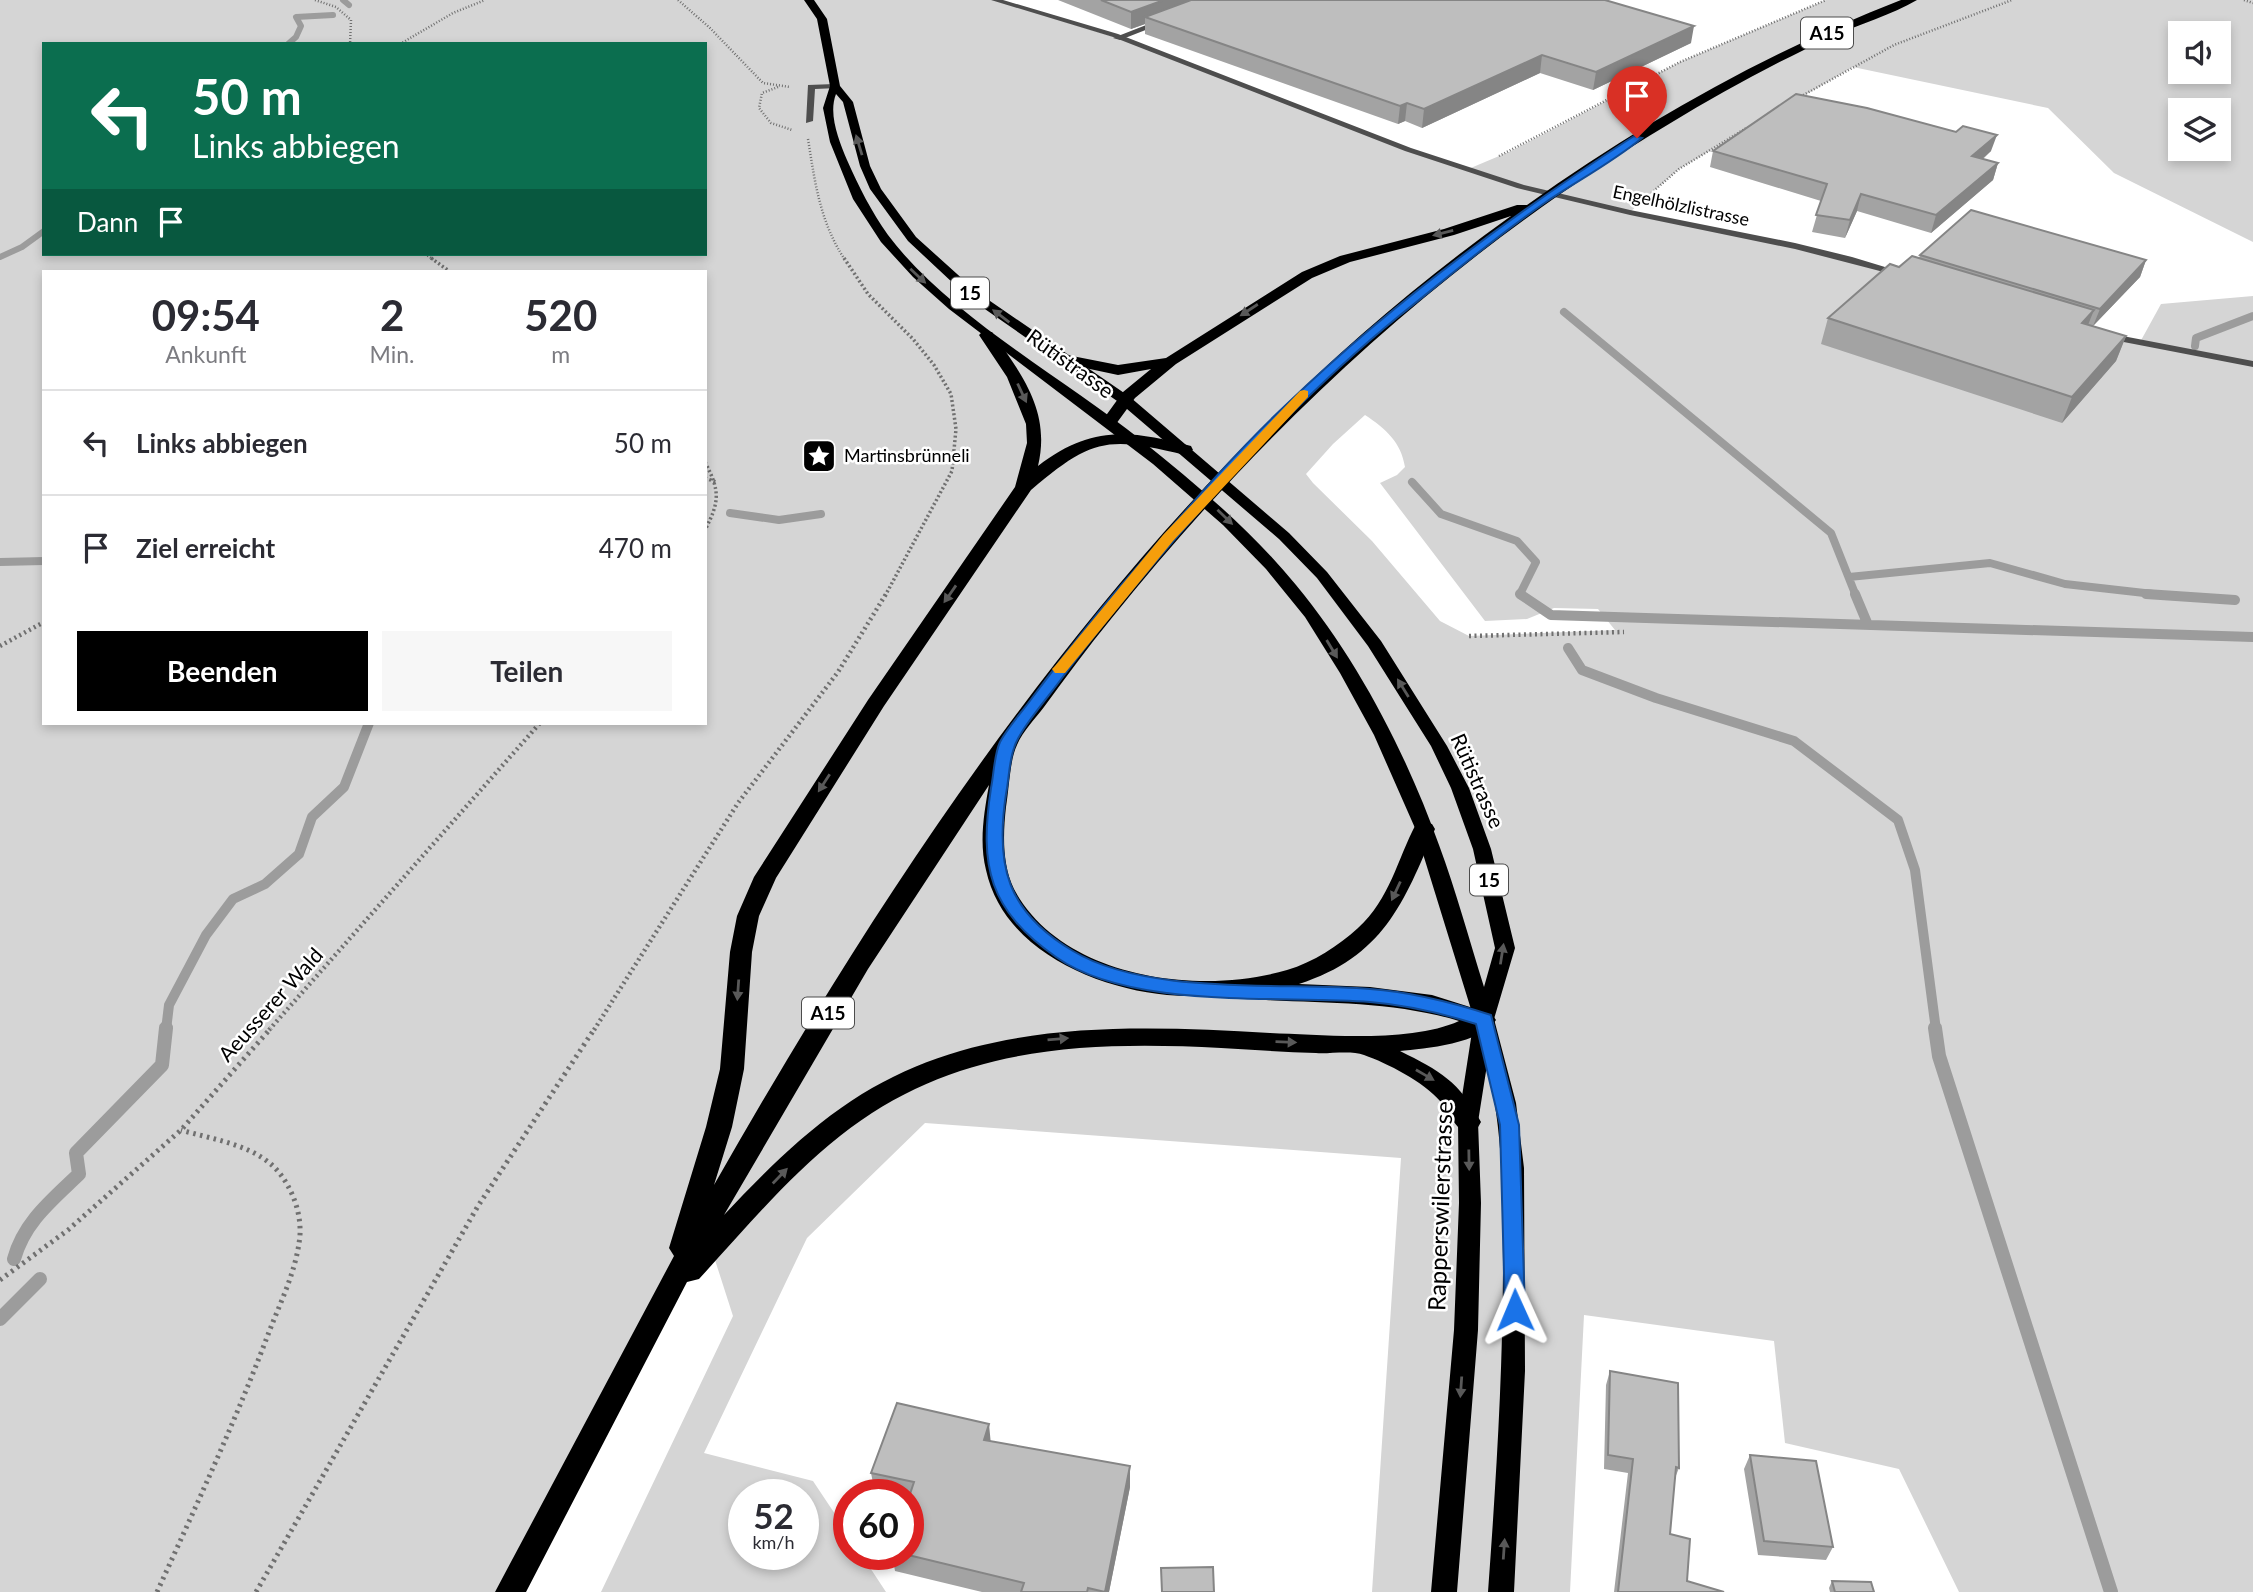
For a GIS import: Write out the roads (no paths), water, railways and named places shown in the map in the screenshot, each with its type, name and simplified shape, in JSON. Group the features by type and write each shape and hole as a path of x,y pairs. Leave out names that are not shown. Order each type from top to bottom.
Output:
{"highway":[{"name":"A15","path":"510,1592 755,1133 871,942 1006,744 1090,629 1175,529 1291,406 1430,285 1540,202 1617,150 1759,67 1820,37 1911,0"},
{"path":"1110,421 1125,400 1171,361 1268,298 1323,268 1375,249 1449,232 1540,202"},
{"path":"987,335 1014,377 1034,424 1035,443 1024,487"},
{"path":"1062,359 1123,370 1171,361"},
{"path":"668,1294 719,1127 732,1069 741,952 748,916 765,877 875,705 1024,487 1049,463 1078,445 1095,440 1129,437 1177,446"},
{"path":"1006,744 993,831 993,849 1002,887 1025,923 1066,956 1116,977 1166,987 1370,996 1432,1004 1484,1020"},
{"path":"1223,990 1284,980 1336,959 1375,926 1394,899 1424,829"},
{"path":"668,1294 791,1165 852,1113 905,1083 967,1056 1032,1041 1108,1035 1367,1045 1443,1037 1484,1020"},
{"path":"1367,1045 1433,1079 1450,1095 1468,1122"}],"main road":[{"name":"Rütistrasse","path":"809,0 822,19 835,86 848,102 857,140 876,190 912,239 973,295 1125,400 1284,536 1322,575 1375,644 1439,746 1460,788 1482,849 1505,948 1484,1020"},
{"name":"Rütistrasse","path":"835,86 828,103 835,142 844,170 868,214 903,262 941,298 987,335 1029,360 1110,421 1222,514 1294,592 1332,648 1373,719 1424,829 1484,1020"},
{"name":"Rapperswilerstrasse","path":"1444,1592 1465,1330 1470,1203 1468,1122 1484,1020"},
{"name":"15","path":"1484,1020 1510,1125 1513,1203 1516,1337 1501,1592"}],"street":[{"name":"Engelhölzlistrasse","path":"995,0 1117,38 1466,170 1629,212 1840,255 1915,278"},
{"path":"1117,38 1166,21"},
{"path":"809,121 811,87 835,86"},
{"path":"2099,334 2253,365"}],"waterway":[{"path":"343,0 349,5"},
{"path":"290,42 301,26 296,17 333,15"},
{"path":"0,257 22,247 42,232"},
{"path":"1564,312 1831,533 1856,596"},
{"path":"2195,346 2196,338 2253,316"},
{"path":"1412,482 1441,514 1517,541 1536,562 1520,594"},
{"path":"730,513 779,520 821,514"},
{"path":"0,562 42,561"},
{"path":"1849,577 1990,563 2065,584 2164,595"},
{"path":"1520,594 1551,615 1868,625"},
{"path":"1855,594 1868,625"},
{"path":"2146,594 2164,595"},
{"path":"2164,595 2235,600"},
{"path":"2164,595 2171,596"},
{"path":"1868,625 2253,637"},
{"path":"1568,648 1582,670 1656,698 1794,741 1898,820 1915,870 1936,1030"},
{"path":"166,1030 169,1005 206,935 233,899 265,884 299,854 312,817 344,787 368,725"},
{"path":"14,1259 32,1223 79,1174 76,1153 162,1065 166,1028"},
{"path":"1935,1028 1939,1056 2111,1592"},
{"path":"0,1319 40,1279"}],"place":[{"name":"Martinsbrünneli","path":"819,456"}]}
